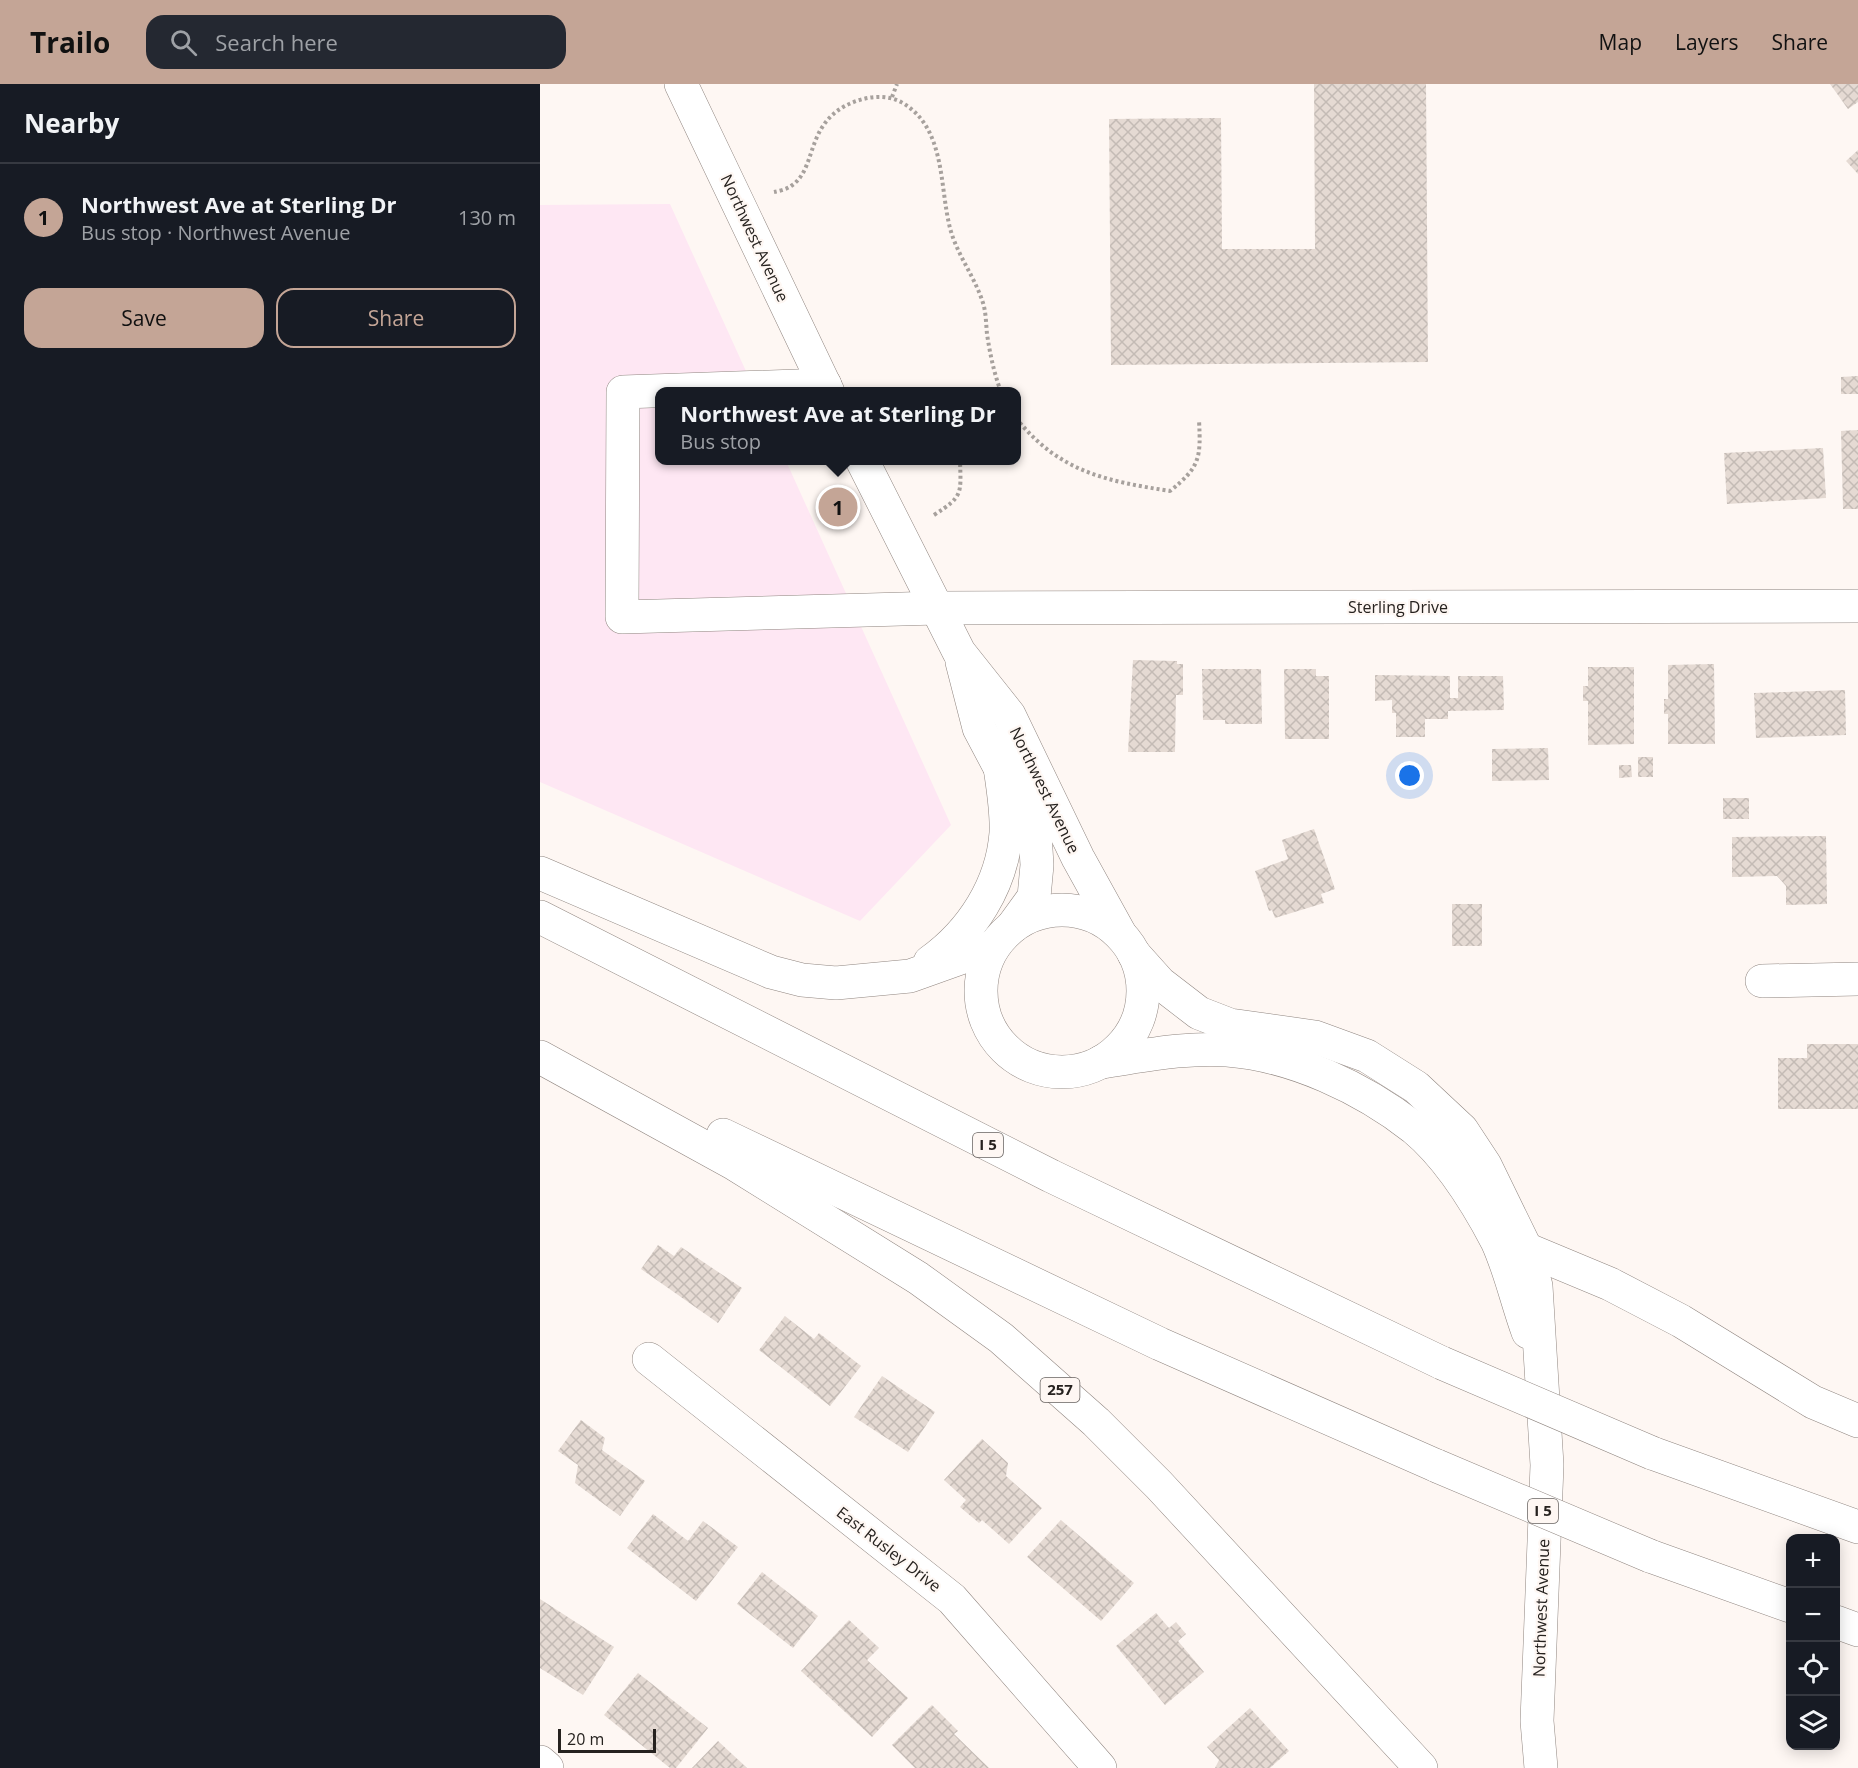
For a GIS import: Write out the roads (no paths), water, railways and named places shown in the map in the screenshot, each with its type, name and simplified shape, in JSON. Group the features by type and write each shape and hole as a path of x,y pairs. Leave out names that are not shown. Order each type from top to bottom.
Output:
{"main road":[{"name":"Northwest Avenue","path":"681,84 826,387"},
{"name":"Sterling Drive","path":"655,391 623,392 622,617 937,608 1858,606"},
{"name":"Northwest Avenue","path":"865,465 959,652 979,728 1035,834 1037,865 1034,897 1004,936"},
{"name":"Northwest Avenue","path":"959,652 1009,715 1078,858 1127,944 1160,983 1199,1013 1230,1025 1315,1037 1367,1056 1416,1087 1462,1130 1485,1165 1526,1249 1536,1286 1547,1465 1537,1721 1541,1768"},
{"path":"910,976 944,951 963,933 991,888 1000,862 1005,833 1000,767"},
{"path":"540,873 771,972 802,980 836,983 910,976 1004,936 1040,913 1069,911 1092,916 1127,944 1143,982 1137,1021 1123,1045 1101,1062 1088,1068 1059,1072 1032,1066 1007,1051 989,1029 981,1001 983,972 1004,936"},
{"name":"I 5","path":"540,917 1051,1176 1442,1363 1652,1453 1858,1527"},
{"path":"1762,981 1858,979"},
{"name":"I 5","path":"540,1048 1160,1344 1437,1466 1650,1556 1786,1604"},
{"name":"Northwest Avenue","path":"1101,1062 1193,1050 1229,1050 1278,1059 1356,1091 1407,1124 1448,1165 1488,1225 1498,1244 1543,1375"},
{"name":"257","path":"540,1057 733,1163 918,1278 1000,1338 1096,1422 1159,1485 1421,1768"},
{"path":"1526,1249 1610,1284 1681,1321 1814,1402 1858,1421"},
{"name":"East Rusley Drive","path":"649,1359 952,1599 1100,1768"},
{"path":"1840,1623 1858,1630"},
{"path":"540,1762 548,1768"}],"place":[{"name":"Northwest Ave at Sterling Dr","path":"838,507"}]}
